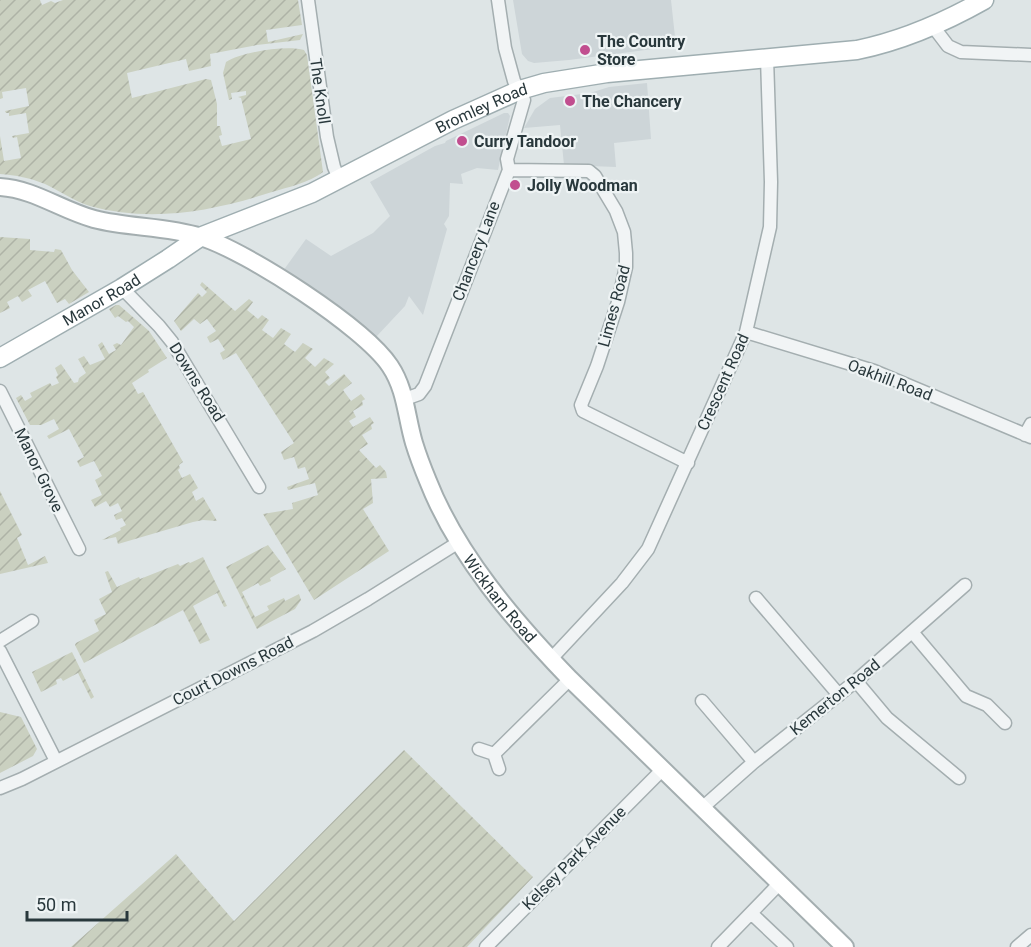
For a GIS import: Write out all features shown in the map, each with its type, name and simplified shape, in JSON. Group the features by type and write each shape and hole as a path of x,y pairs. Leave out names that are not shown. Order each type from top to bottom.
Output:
{"main road":[{"name":"Bromley Road","path":"200,237 285,205 340,181 432,130 520,90 544,83 607,73 863,49 932,25 984,0"},
{"path":"0,187 30,192 56,206 94,219 200,237"},
{"name":"Wickham Road","path":"200,237 221,244 260,266 304,294 373,346 389,364 400,384 414,442 439,509 459,542 506,607 570,679 845,947"},
{"name":"Manor Road","path":"0,358 122,288 188,247 200,237"}],"street":[{"name":"The Knoll","path":"308,0 327,137 340,181"},
{"path":"498,0 505,48 514,81 520,90"},
{"path":"932,25 948,46 961,52 1031,55"},
{"name":"Crescent Road","path":"551,659 636,565 657,531 746,332 770,227 767,58"},
{"name":"Chancery Lane","path":"405,399 418,394 425,386 508,170 507,159 524,100 520,90"},
{"name":"Limes Road","path":"508,170 589,171 595,176 616,211 624,232 626,253 623,281 606,340 581,405 583,411 688,463"},
{"name":"Downs Road","path":"122,288 172,342 259,487"},
{"name":"Oakhill Road","path":"746,332 874,371 1029,432"},
{"name":"Manor Grove","path":"0,391 79,549"},
{"name":"Court Downs Road","path":"0,788 22,779 313,631 459,542"},
{"name":"Kemerton Road","path":"702,808 754,762 913,633 965,585"},
{"path":"756,598 839,695"},
{"path":"0,641 32,621"},
{"path":"913,633 966,696 987,705 1005,723"},
{"path":"0,651 56,761"},
{"path":"494,754 570,679"},
{"path":"856,681 887,718 959,778"},
{"path":"702,701 754,762"},
{"path":"479,749 494,754"},
{"path":"494,754 499,769"},
{"name":"Kelsey Park Avenue","path":"486,947 663,769"},
{"path":"718,947 780,883"},
{"path":"751,913 787,947"},
{"path":"1017,947 1031,935"}],"shaded area":[{"path":"513,0 671,0 676,46 534,63 528,61 522,54"},
{"path":"647,83 651,139 614,143 616,167 564,165 560,125 524,128 535,109 550,98 590,93 609,87"},
{"path":"504,113 510,116 498,170 477,168 461,174 463,184 450,183 449,216 444,224 447,229 423,315 409,296 405,306 376,337 358,322 283,271 306,239 331,256 373,233 390,216 370,182 435,146"}],"green space":[{"path":"0,0 40,0 42,5 51,1 55,3 63,0 298,0 302,25 266,30 268,42 303,34 300,40 210,54 211,66 189,71 186,59 127,73 132,98 206,79 211,80 217,104 217,126 220,126 222,135 219,136 222,146 251,139 241,98 238,97 246,95 246,91 231,93 232,99 229,100 223,73 226,62 242,55 264,50 286,48 304,50 307,55 323,172 298,184 227,205 159,214 136,214 90,206 39,182 0,174 0,136 4,161 21,158 17,137 12,136 29,133 26,113 9,116 9,113 5,111 29,106 26,88 2,92 3,98 0,99"},
{"path":"0,237 30,239 30,250 54,252 55,249 61,250 72,270 89,292 69,304 65,299 57,303 45,281 28,290 32,296 22,302 18,296 7,302 10,308 0,313"},
{"path":"202,282 235,311 249,299 253,302 247,310 258,319 262,315 269,320 262,330 273,338 281,328 291,334 284,344 295,352 303,343 313,349 305,358 315,367 324,358 334,364 325,372 330,378 325,382 329,386 344,374 352,383 343,390 351,401 361,394 365,399 362,401 363,405 353,411 356,417 349,421 353,427 370,417 374,423 371,425 372,429 362,435 368,444 359,450 376,468 380,465 386,472 387,478 371,479 373,503 363,509 389,551 314,600 263,514 293,509 292,503 318,495 315,483 288,490 287,487 309,479 305,467 298,469 294,457 284,460 281,452 294,443 236,353 223,360 220,353 225,350 218,339 210,343 207,337 216,331 207,319 200,324 194,319 181,331 174,321 198,293 202,297 207,292 200,285"},
{"path":"119,305 149,331 167,358 132,383 138,394 143,392 183,462 179,465 178,470 182,478 190,474 198,488 192,492 196,501 203,497 217,521 193,522 118,544 116,537 102,540 126,525 122,518 116,520 114,515 122,511 118,503 110,507 106,501 95,507 91,500 102,495 95,480 102,476 94,461 80,467 77,461 84,457 69,429 49,439 47,436 59,429 54,419 41,425 30,425 16,398 21,395 25,401 32,397 30,393 50,383 52,386 59,383 55,368 61,364 74,383 78,382 79,378 86,373 78,359 84,356 90,365 105,359 98,345 102,342 109,354 116,350 113,345 117,343 121,345 134,327 118,316 115,318 109,309"},
{"path":"0,491 22,535 17,538 28,565 45,556 48,563 0,574"},
{"path":"268,545 286,569 270,578 271,581 260,586 258,583 242,592 255,617 269,610 267,606 284,598 285,601 299,594 301,600 295,609 257,629 226,567"},
{"path":"203,557 227,606 224,607 217,593 193,606 210,640 200,644 183,610 84,663 75,645 99,631 94,620 106,614 99,599 112,592 105,572 108,571 117,587 139,577 140,579"},
{"path":"72,652 94,697 91,699 78,673 63,681 61,678 56,680 57,684 41,692 32,672"},
{"path":"0,712 21,717 37,749 33,756 0,773"},
{"path":"404,750 533,877 467,947 71,947 176,854 234,921"}],"place":[{"name":"The Country Store","path":"585,50"},
{"name":"The Chancery","path":"570,101"},
{"name":"Curry Tandoor","path":"462,141"},
{"name":"Jolly Woodman","path":"515,185"}]}
